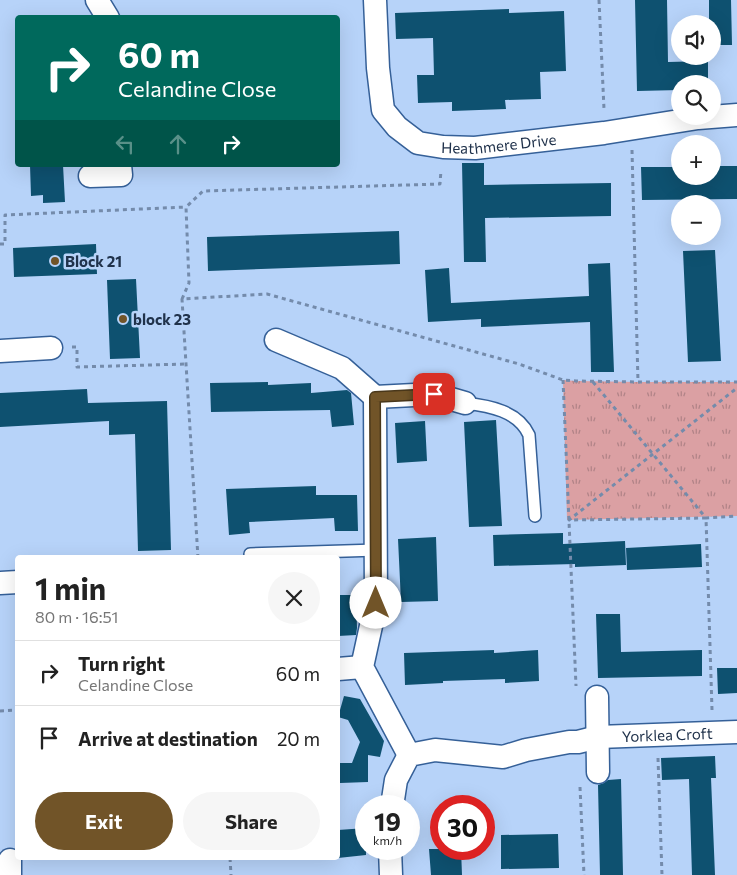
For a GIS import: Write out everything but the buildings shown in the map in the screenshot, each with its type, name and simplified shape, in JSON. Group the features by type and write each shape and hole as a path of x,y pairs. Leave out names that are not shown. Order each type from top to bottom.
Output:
{"street":[{"path":"97,0 106,15"},
{"name":"Heathmere Drive","path":"375,0 378,68 384,110 397,127 418,143 443,147 476,148 604,133 698,118 737,115"},
{"path":"90,176 120,175 120,167"},
{"path":"276,340 342,368 375,397 434,394 465,403"},
{"path":"0,351 50,348"},
{"path":"375,397 376,603 362,667 409,755 396,780 394,795"},
{"path":"0,583 15,582"},
{"path":"340,669 362,667"},
{"path":"589,776 598,737 598,697"},
{"name":"Yorklea Croft","path":"409,755 435,750 503,757 526,750 598,737 737,732"},
{"path":"390,860 391,875"}],"lane":[{"path":"465,403 490,406 515,418 524,426 529,436 535,516"},
{"path":"250,554 376,550"}],"path":[{"path":"599,0 604,133"},
{"path":"631,129 638,382"},
{"path":"0,244 5,244 5,215 186,207 203,191 440,184 443,147"},
{"path":"182,299 189,283 186,207"},
{"path":"50,348 77,347 77,367 186,364"},
{"path":"563,380 576,688"},
{"path":"592,382 706,518 713,733"},
{"path":"569,520 737,388"},
{"path":"569,520 737,516"},
{"path":"0,711 15,710"},
{"path":"657,735 662,875"},
{"path":"584,875 589,776"},
{"path":"230,860 231,875"}],"green space":[{"path":"563,380 737,382 737,516 567,520"}],"place":[{"name":"Block 21","path":"55,261"},
{"name":"block 23","path":"123,319"}],"route":[{"path":"376,603 375,397 434,394"}]}
